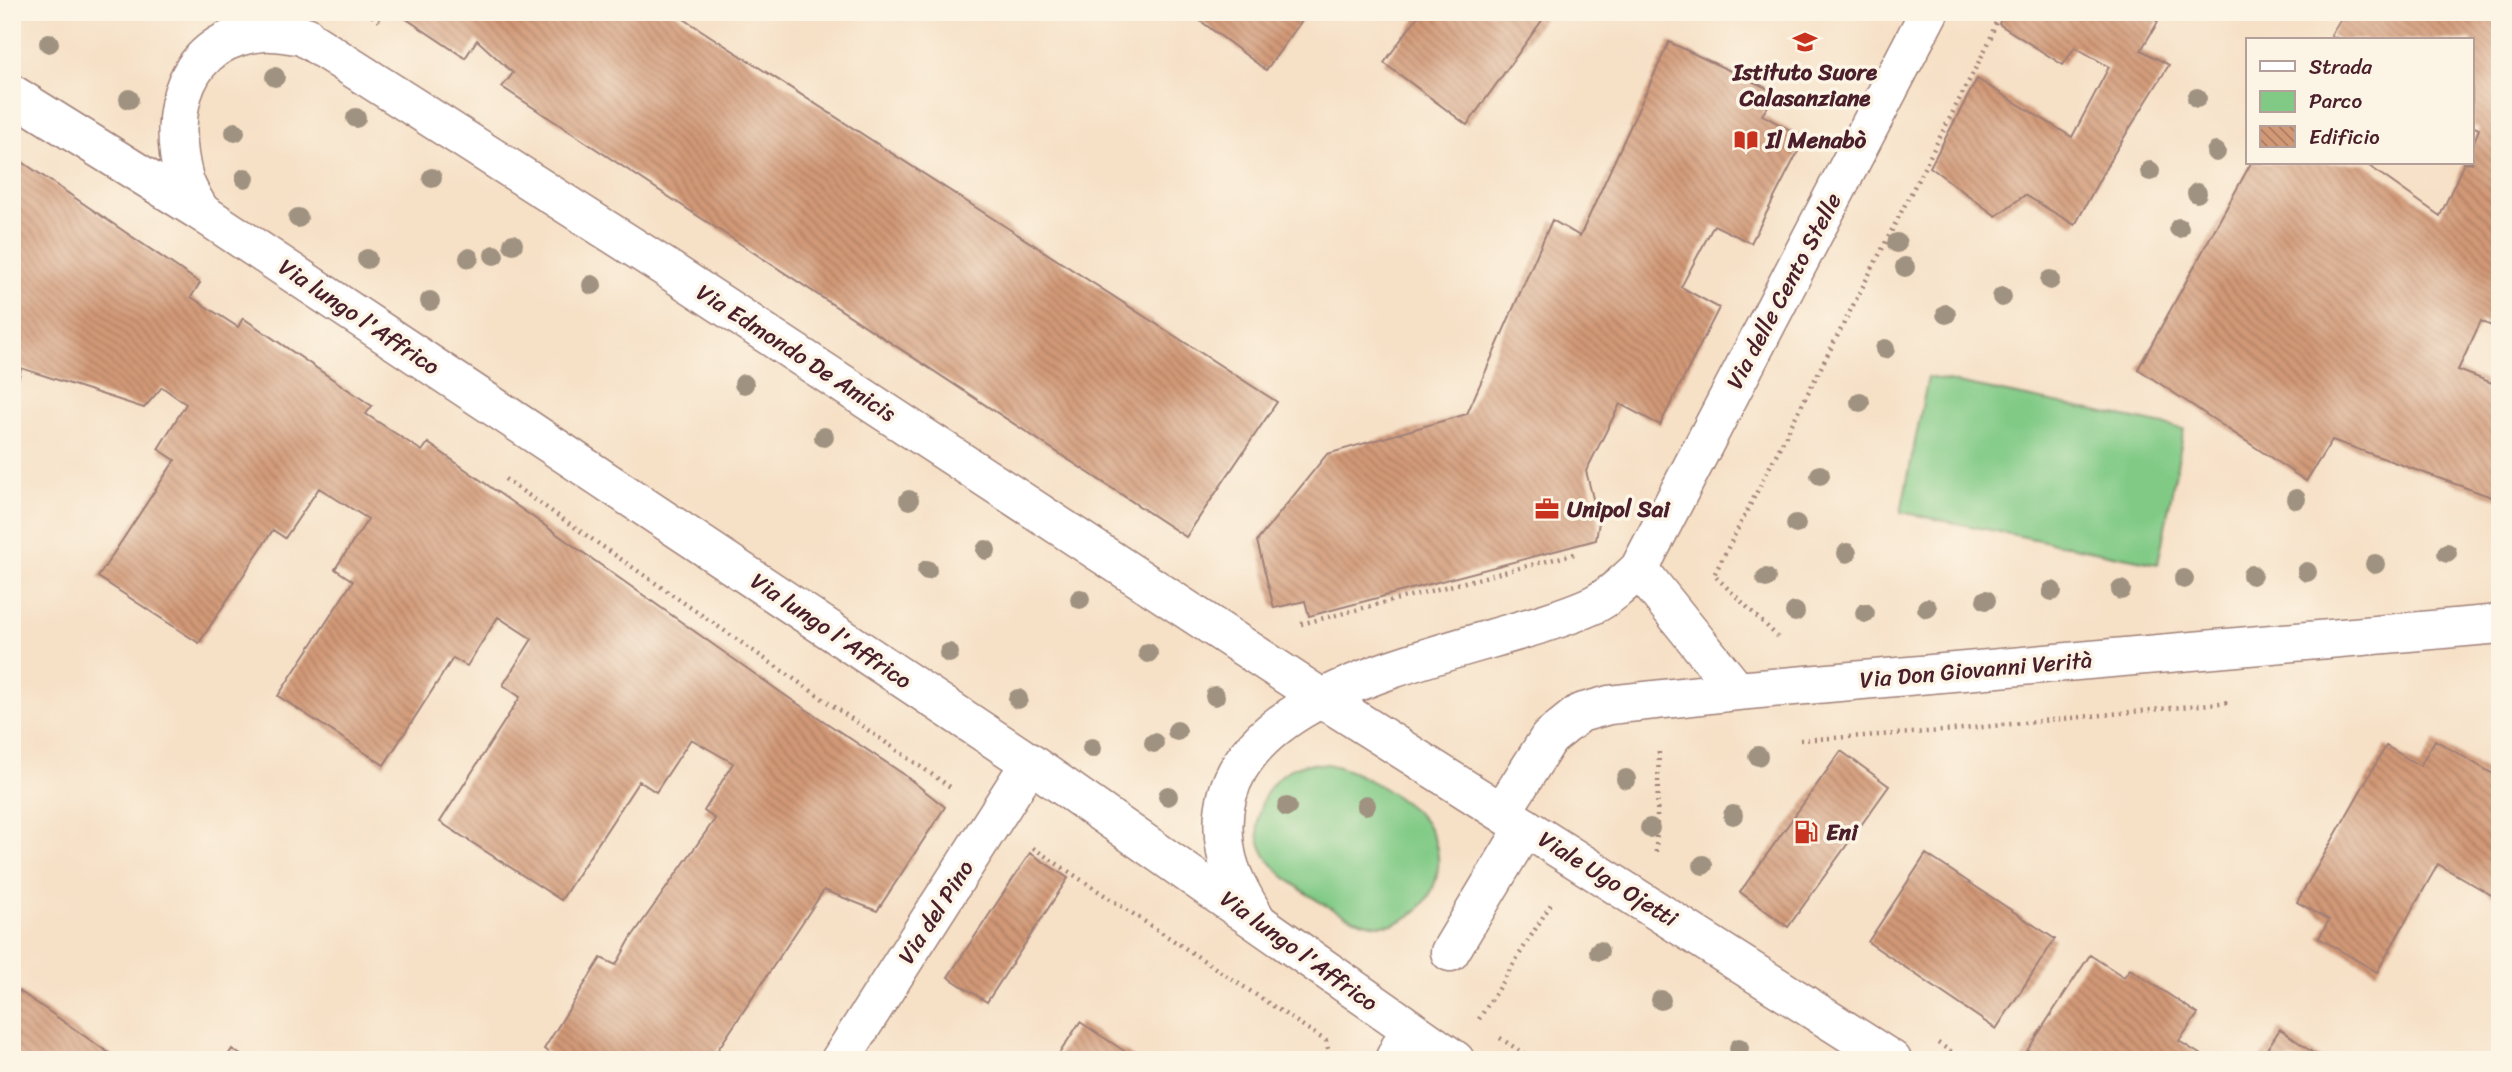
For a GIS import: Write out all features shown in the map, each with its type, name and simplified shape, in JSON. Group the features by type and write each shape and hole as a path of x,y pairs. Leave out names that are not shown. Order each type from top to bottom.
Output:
{"main road":[{"name":"Via Edmondo De Amicis","path":"265,12 663,265 1323,699"},
{"name":"Via delle Cento Stelle","path":"1323,699 1371,677 1593,605 1639,569 1929,12"},
{"name":"Via lungo l'Affrico","path":"201,212 185,181 179,150 178,110 183,85 206,55 233,40 264,32 306,37"},
{"name":"Via lungo l'Affrico","path":"12,94 201,212 1030,763 1256,919 1305,957 1402,1045 1455,1060"},
{"path":"1639,569 1737,691"},
{"name":"Via Don Giovanni Verità","path":"1450,953 1549,738 1580,713 1609,705 1737,691 2500,624"},
{"name":"Via lungo l'Affrico","path":"1256,919 1235,882 1226,852 1223,820 1231,782 1240,763 1254,746 1323,699"},
{"name":"Viale Ugo Ojetti","path":"1323,699 1892,1060"},
{"name":"Via del Pino","path":"840,1060 1030,763"}],"path":[{"path":"1714,575 1990,40 1999,12"},
{"path":"1287,628 1589,550"},
{"path":"1659,747 1656,852 1667,860"},
{"path":"1026,843 1326,1041 1329,1053 1325,1060"},
{"path":"1476,1023 1551,904"},
{"path":"1488,1031 1534,1060"},
{"path":"1930,1037 1964,1060"}],"green space":[{"path":"1928,377 2184,429 2158,564 1901,512"},
{"path":"1327,764 1362,776 1395,796 1415,811 1435,840 1438,857 1433,889 1424,903 1396,923 1382,925 1364,922 1325,905 1275,867 1260,843 1258,829 1262,802 1277,779 1301,765"}],"building":[{"path":"396,12 673,12 1277,402 1186,537 502,87 513,73 477,40 465,58"},
{"path":"1203,12 1308,12 1266,70 1198,19"},
{"path":"1421,12 1548,12 1467,125 1384,63"},
{"path":"2003,12 2144,12 2158,22 2141,50 2169,65 2110,160 2075,225 2025,195 1996,216 1930,167 1977,79 2072,137 2109,67 2075,47 2063,65 1999,24"},
{"path":"2345,12 2500,12 2500,199 2495,207 2500,209 2500,330 2481,321 2458,370 2500,386 2500,500 2332,440 2306,481 2138,369 2250,164 2366,164 2440,216 2464,164 2474,164 2474,141 2479,129 2474,127 2474,38 2336,38 2331,35"},
{"path":"1669,42 1777,93 1762,115 1805,138 1751,243 1714,225 1681,287 1719,308 1660,425 1620,404 1586,471 1599,522 1596,540 1309,616 1305,601 1274,608 1257,541 1327,454 1467,414 1552,220 1580,236"},
{"path":"12,155 200,283 191,297 238,327 243,318 372,406 366,414 422,451 428,443 786,696 902,773 945,807 877,911 824,890 711,1060 558,1060 544,1049 601,958 616,965 631,938 715,819 704,811 733,763 691,739 656,792 639,781 561,900 440,822 520,697 503,685 532,639 498,617 467,666 453,658 384,765 278,696 353,581 335,569 368,519 319,488 285,538 273,530 199,643 98,577 175,460 158,449 186,404 162,387 144,408 21,368 12,406"},
{"path":"2435,740 2500,778 2500,900 2438,864 2377,972 2319,938 2329,920 2297,902 2386,746 2420,766"},
{"path":"1841,751 1889,786 1788,927 1740,892"},
{"path":"1030,853 1068,878 987,1002 948,977"},
{"path":"1926,854 2055,939 1996,1029 1868,942"},
{"path":"2090,955 2124,977 2130,969 2198,1014 2179,1041 2209,1060 2021,1060"},
{"path":"15,988 119,1060 12,1060"},
{"path":"1080,1022 1138,1060 1055,1060"},
{"path":"2280,1029 2323,1060 2260,1060"},
{"path":"232,1049 248,1060 225,1060"}],"place":[{"name":"Istituto Suore Calasanziane","path":"1805,42"},
{"name":"Il Menabò","path":"1746,140"},
{"name":"Unipol Sai","path":"1547,509"},
{"name":"Eni","path":"1806,832"}]}
